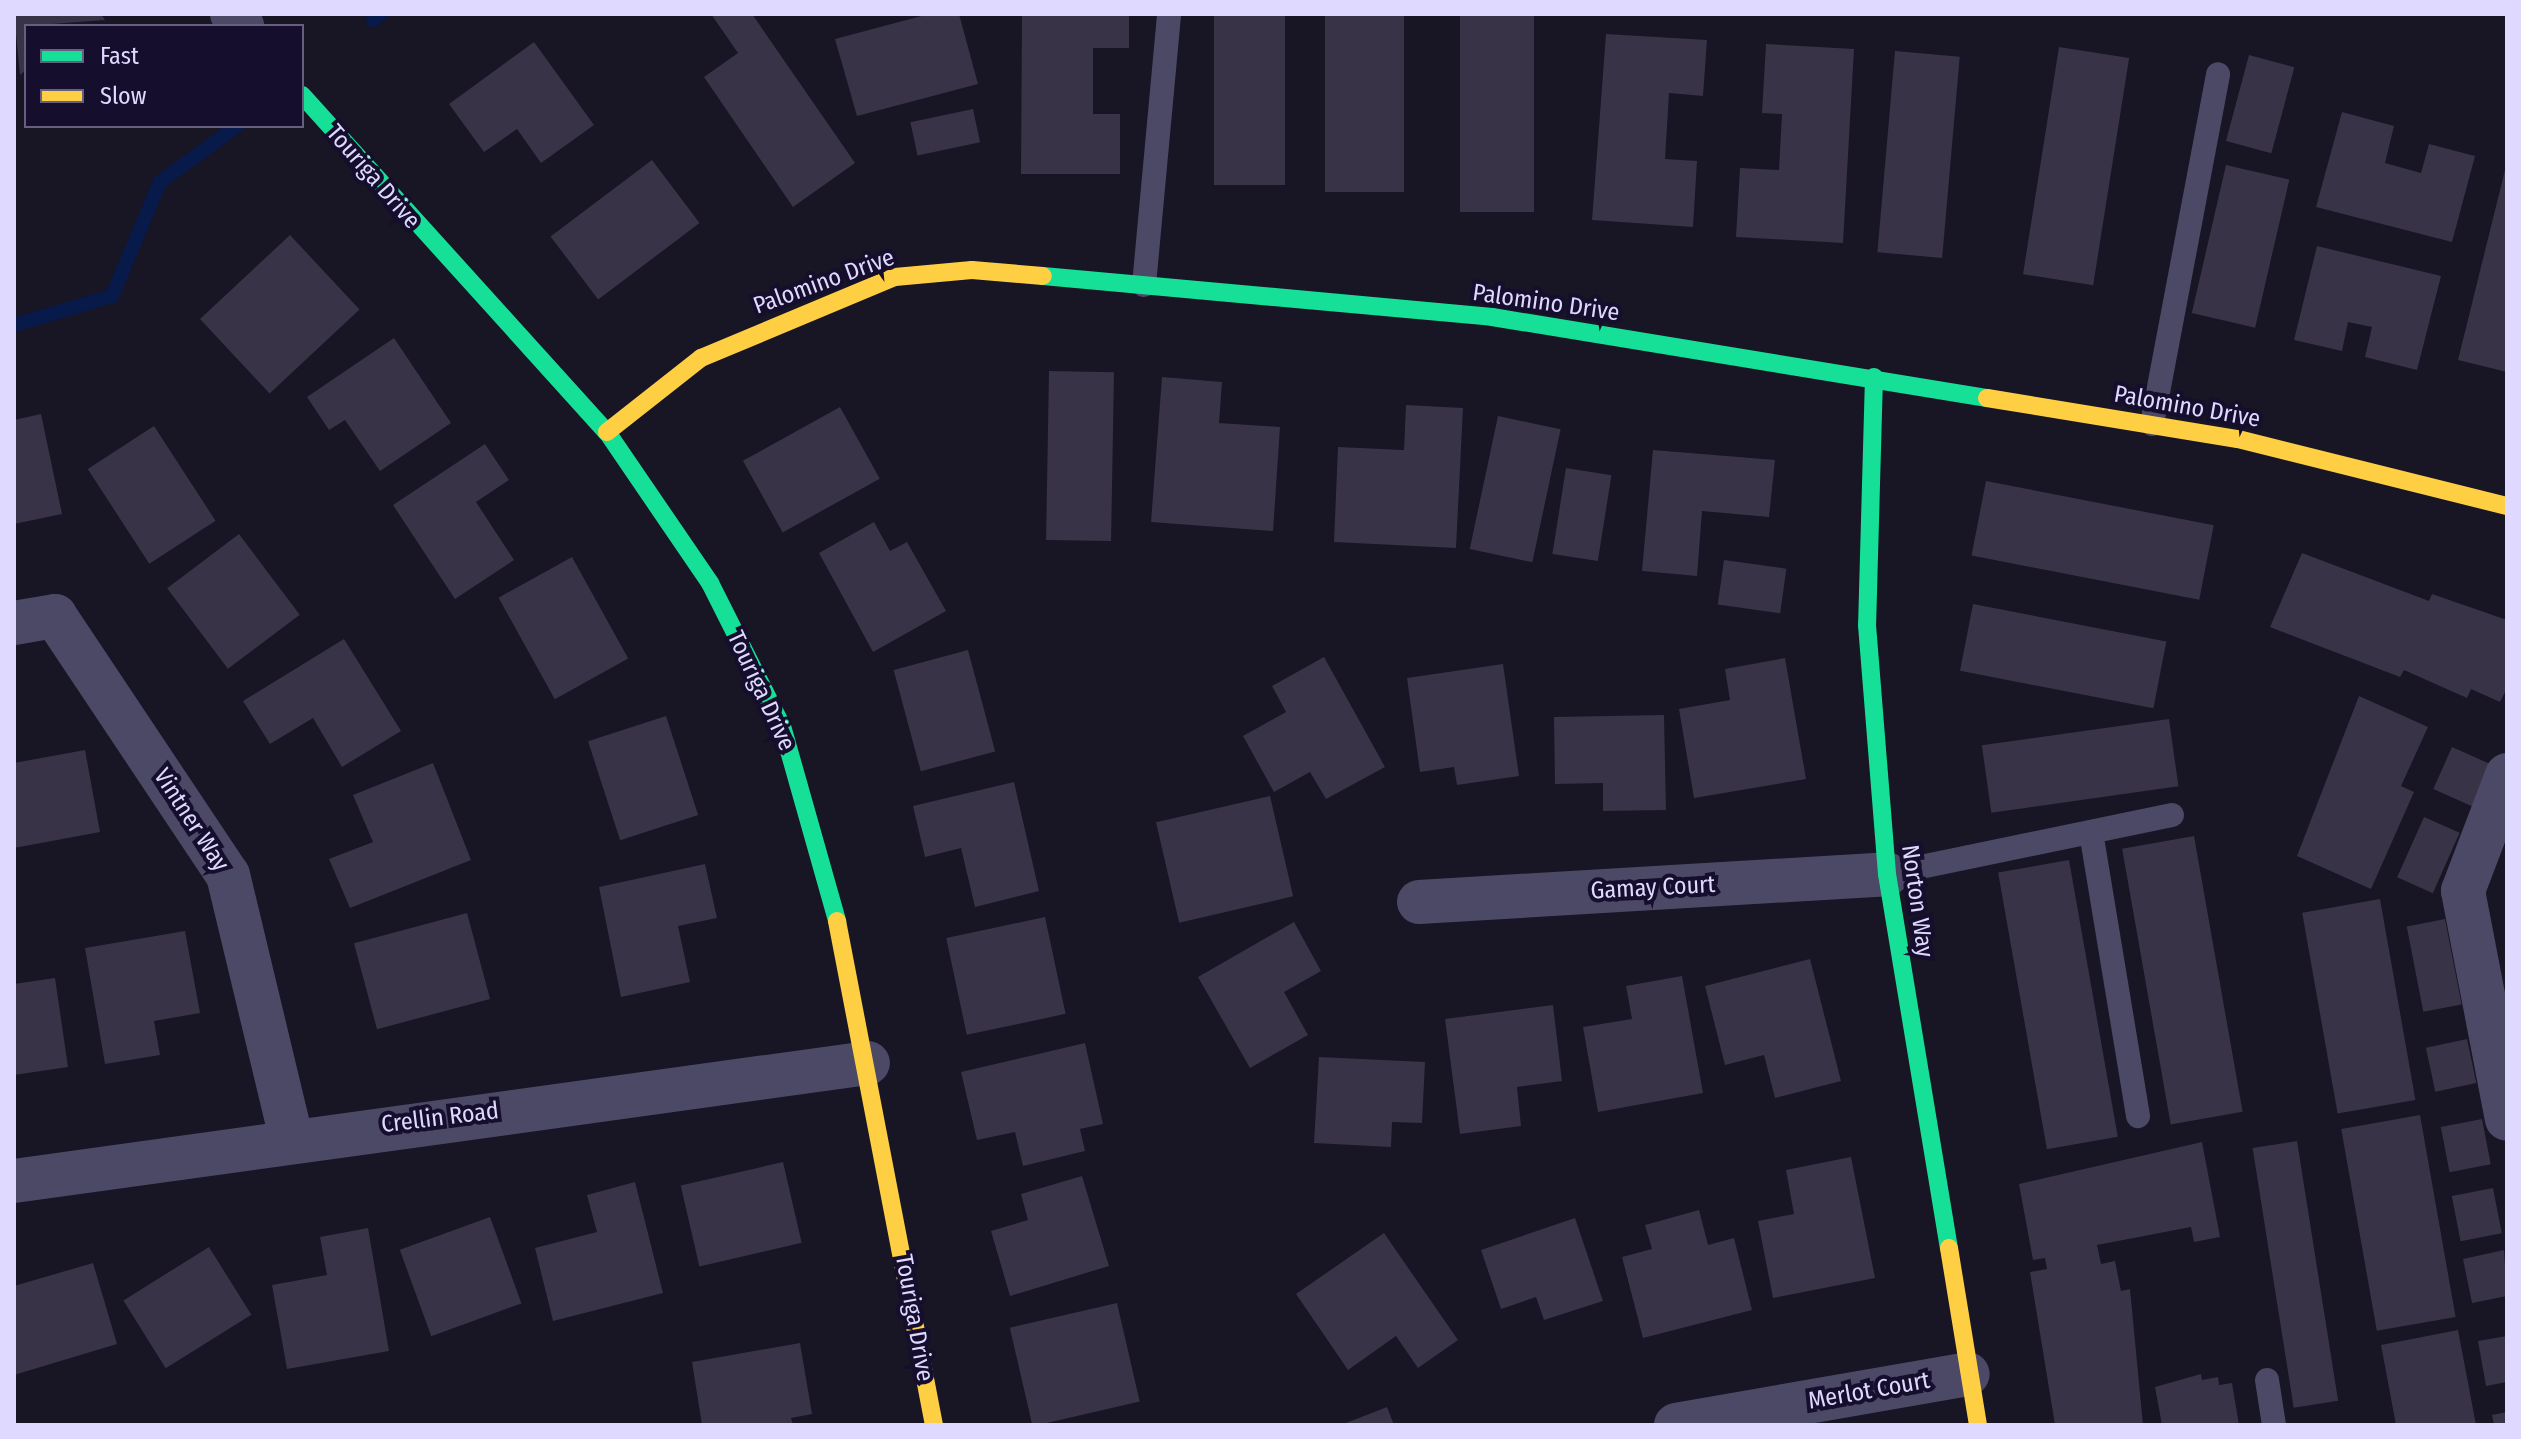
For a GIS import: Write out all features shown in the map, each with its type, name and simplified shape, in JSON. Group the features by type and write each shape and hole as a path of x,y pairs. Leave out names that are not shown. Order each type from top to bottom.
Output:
{"street":[{"name":"Touriga Drive","path":"304,97 607,432 710,583 782,726 817,833 868,1063 934,1425"},
{"name":"Palomino Drive","path":"607,432 701,358 895,277 972,270 1492,317 2152,424 2507,506"},
{"name":"Norton Way","path":"1874,377 1867,625 1887,874 1978,1425"},
{"name":"Vintner Way","path":"14,623 55,616 228,875 291,1137"},
{"path":"2507,775 2463,891 2507,1119"},
{"name":"Gamay Court","path":"1419,902 1887,874"},
{"name":"Crellin Road","path":"14,1181 291,1137 868,1063"},
{"name":"Merlot Court","path":"1676,1425 1968,1374"}],"lane":[{"path":"1144,285 1169,14"},
{"path":"2152,424 2218,74"},
{"path":"1887,874 2172,815"},
{"path":"2091,832 2138,1116"},
{"path":"2267,1380 2274,1425"}],"building":[{"path":"14,14 101,14 105,20 24,24 24,72 20,75"},
{"path":"711,14 752,14 855,163 793,207 704,77 738,53"},
{"path":"929,14 959,14 978,84 857,116 835,39"},
{"path":"1022,14 1129,14 1129,48 1093,48 1093,114 1120,114 1120,174 1021,174"},
{"path":"1214,14 1285,14 1285,185 1214,185"},
{"path":"1325,14 1404,14 1404,192 1325,192"},
{"path":"1460,14 1534,14 1534,212 1460,212"},
{"path":"1606,34 1707,40 1703,96 1669,93 1665,159 1697,161 1693,227 1592,220"},
{"path":"534,42 594,125 541,163 517,129 484,152 449,104"},
{"path":"1766,44 1854,49 1843,243 1736,237 1740,168 1779,170 1782,114 1762,113"},
{"path":"2059,47 2129,58 2093,285 2023,274"},
{"path":"1895,51 1960,57 1942,258 1877,252"},
{"path":"2249,55 2294,67 2271,153 2226,141"},
{"path":"973,109 980,142 917,156 910,122"},
{"path":"2342,112 2394,126 2385,163 2421,173 2429,144 2475,156 2452,242 2316,207"},
{"path":"652,160 700,223 598,300 551,236"},
{"path":"2226,165 2289,180 2255,328 2192,313"},
{"path":"2507,166 2507,372 2458,360"},
{"path":"290,235 360,310 270,393 200,319"},
{"path":"2317,246 2441,276 2417,370 2365,357 2372,327 2348,322 2342,351 2294,340"},
{"path":"394,338 451,423 380,471 345,420 329,430 307,397"},
{"path":"1049,371 1114,372 1111,541 1046,540"},
{"path":"1162,377 1222,382 1219,423 1280,427 1273,531 1151,522"},
{"path":"1406,405 1463,408 1456,548 1334,542 1338,447 1404,450"},
{"path":"840,407 880,479 783,533 743,461"},
{"path":"41,414 62,514 14,524 14,420"},
{"path":"1498,416 1561,429 1532,562 1470,549"},
{"path":"154,426 216,521 149,564 88,469"},
{"path":"485,444 509,480 476,502 514,560 455,599 393,505"},
{"path":"1653,450 1775,460 1769,517 1702,511 1697,576 1642,571"},
{"path":"1566,468 1611,475 1598,561 1552,554"},
{"path":"1986,481 2214,525 2199,600 1971,556"},
{"path":"874,522 890,551 907,542 946,611 873,652 819,553"},
{"path":"239,534 300,615 228,669 167,588"},
{"path":"2302,553 2429,601 2432,594 2507,620 2507,688 2500,702 2471,689 2467,698 2404,670 2400,677 2270,627"},
{"path":"572,557 628,658 555,699 499,598"},
{"path":"1724,560 1786,569 1780,613 1718,605"},
{"path":"1973,604 2166,642 2153,708 1960,671"},
{"path":"344,639 401,731 342,767 313,718 270,744 243,701"},
{"path":"968,650 995,751 921,771 894,670"},
{"path":"1324,657 1385,767 1326,799 1310,772 1274,792 1243,736 1286,712 1272,686"},
{"path":"1785,658 1806,779 1694,798 1679,709 1730,700 1725,669"},
{"path":"1503,664 1519,776 1457,785 1454,767 1420,772 1407,678"},
{"path":"2359,696 2428,727 2401,786 2414,792 2371,889 2297,856"},
{"path":"1664,715 1666,810 1603,811 1603,783 1555,784 1554,717"},
{"path":"666,716 698,815 620,840 588,741"},
{"path":"2169,719 2178,786 1991,813 1982,745"},
{"path":"2452,747 2491,764 2473,807 2433,789"},
{"path":"85,750 100,832 14,848 14,763"},
{"path":"433,763 471,860 350,908 329,859 373,842 353,795"},
{"path":"1014,782 1039,891 975,907 961,848 925,857 913,806"},
{"path":"1270,796 1293,896 1179,923 1156,822"},
{"path":"2424,817 2460,833 2433,893 2397,877"},
{"path":"2194,836 2243,1112 2171,1124 2122,849"},
{"path":"2069,860 2118,1137 2047,1149 1998,873"},
{"path":"705,864 717,918 678,926 690,982 621,997 599,887"},
{"path":"2380,899 2415,1100 2338,1114 2302,913"},
{"path":"467,913 490,999 377,1029 354,943"},
{"path":"1045,917 1066,1014 967,1035 946,938"},
{"path":"2445,919 2462,1004 2423,1012 2407,926"},
{"path":"1294,922 1321,971 1284,992 1308,1035 1250,1068 1198,977"},
{"path":"185,931 200,1013 154,1021 160,1055 105,1064 85,948"},
{"path":"1810,959 1841,1081 1775,1098 1764,1055 1725,1065 1705,986"},
{"path":"1682,976 1703,1093 1598,1112 1583,1027 1632,1019 1626,986"},
{"path":"55,978 68,1067 14,1075 14,984"},
{"path":"1553,1005 1562,1081 1517,1087 1521,1126 1460,1134 1445,1019"},
{"path":"2467,1039 2476,1083 2435,1092 2426,1048"},
{"path":"1085,1043 1103,1124 1080,1129 1085,1151 1023,1166 1015,1132 977,1140 961,1072"},
{"path":"1319,1057 1425,1062 1422,1123 1392,1122 1391,1147 1314,1143"},
{"path":"2420,1115 2456,1317 2377,1331 2341,1129"},
{"path":"2482,1119 2491,1164 2450,1172 2441,1127"},
{"path":"2297,1141 2338,1401 2294,1408 2253,1148"},
{"path":"2202,1142 2220,1237 2194,1242 2191,1227 2097,1245 2101,1264 2115,1261 2121,1291 2130,1289 2143,1425 2055,1425 2030,1272 2047,1269 2045,1258 2033,1260 2019,1184"},
{"path":"1851,1157 1875,1278 1773,1298 1758,1221 1794,1214 1786,1170"},
{"path":"783,1162 802,1243 699,1266 681,1186"},
{"path":"1082,1176 1109,1266 1010,1296 991,1231 1028,1220 1021,1194"},
{"path":"635,1182 663,1293 553,1321 535,1248 597,1232 587,1195"},
{"path":"2493,1188 2502,1233 2461,1241 2452,1196"},
{"path":"1699,1210 1708,1245 1734,1238 1752,1310 1643,1338 1622,1257 1652,1249 1645,1225"},
{"path":"490,1217 521,1303 431,1336 400,1250"},
{"path":"1575,1218 1603,1301 1544,1320 1536,1297 1501,1309 1481,1250"},
{"path":"368,1228 389,1351 287,1369 272,1285 327,1275 320,1237"},
{"path":"1384,1233 1458,1340 1418,1368 1396,1336 1348,1370 1296,1294"},
{"path":"209,1247 251,1315 166,1368 123,1301"},
{"path":"2504,1250 2507,1296 2472,1303 2463,1259"},
{"path":"93,1263 117,1344 14,1375 14,1286"},
{"path":"1117,1303 1140,1401 1032,1425 1010,1328"},
{"path":"2458,1330 2476,1425 2396,1425 2381,1345"},
{"path":"2507,1336 2507,1382 2486,1386 2478,1341"},
{"path":"800,1343 812,1414 791,1418 793,1425 702,1425 692,1362"},
{"path":"2201,1374 2202,1380 2218,1377 2219,1385 2232,1383 2239,1425 2162,1425 2155,1387"},
{"path":"1387,1407 1394,1425 1341,1425"},
{"path":"2507,1412 2507,1425 2494,1425 2492,1415"}],"waterway":[{"path":"373,20 381,14"},
{"path":"14,325 112,296 160,182 234,128"}],"traffic: fast":[{"path":"304,97 607,432 710,583 782,726 837,921"},
{"path":"1043,276 1492,317 1987,398"},
{"path":"1874,377 1867,625 1887,874 1949,1248"}],"traffic: slow":[{"path":"607,432 701,358 895,277 972,270 1043,276"},
{"path":"1987,398 2238,439 2507,506"},
{"path":"837,921 934,1425"},
{"path":"1949,1248 1978,1425"}]}
